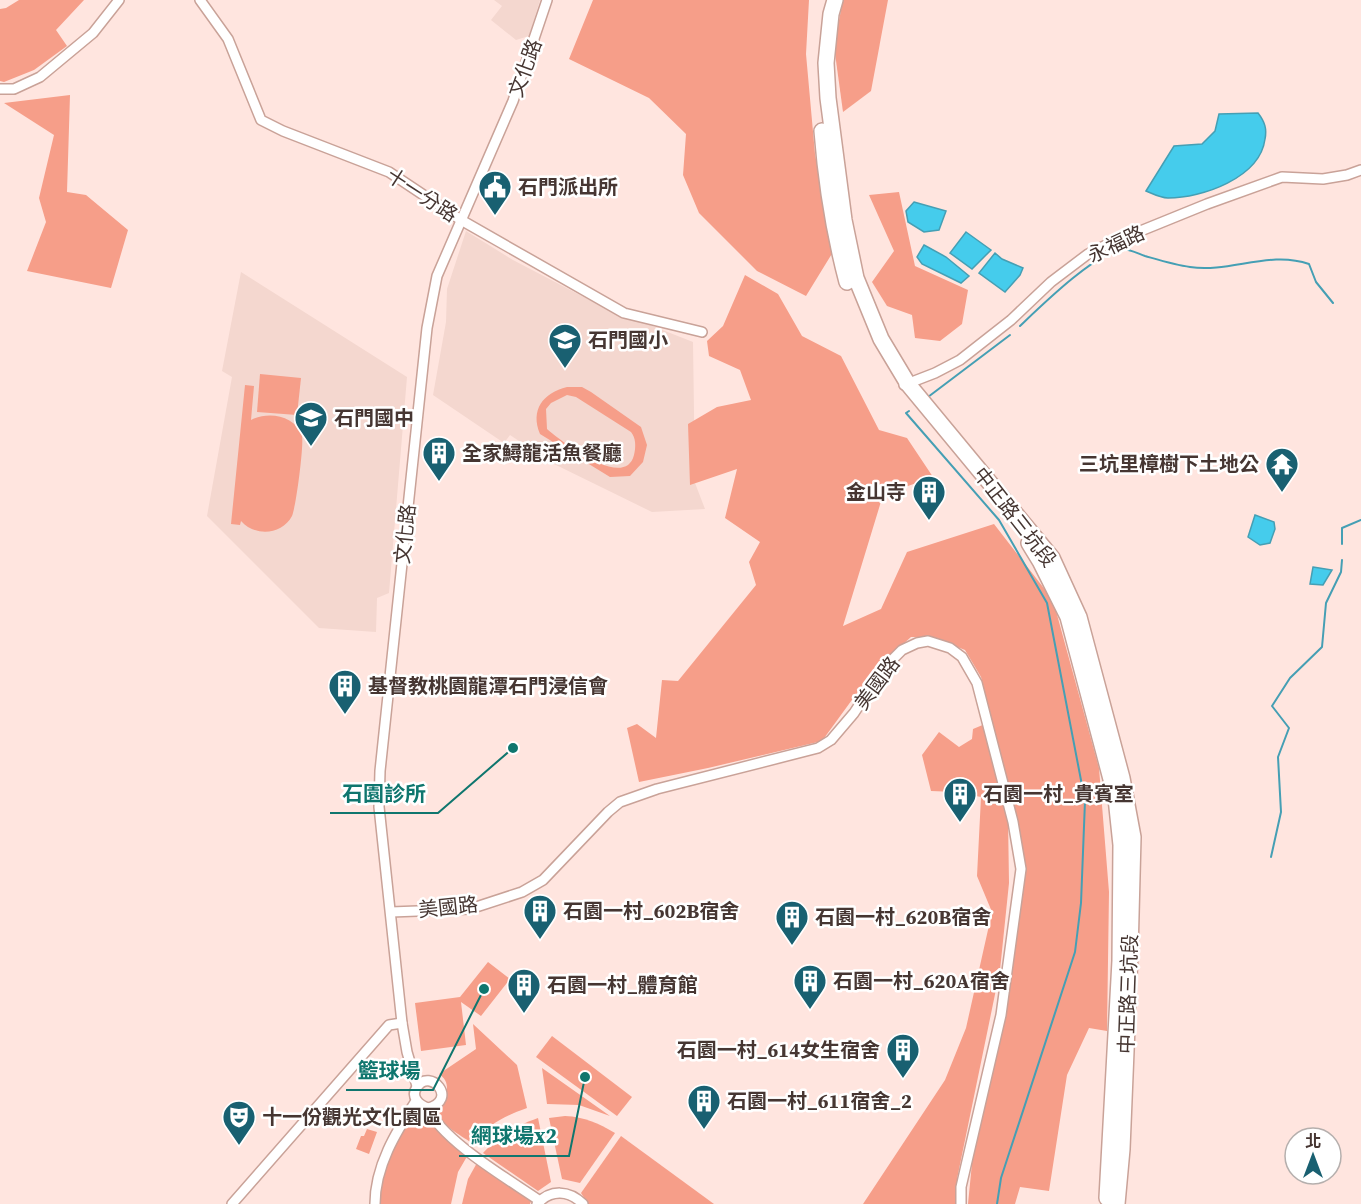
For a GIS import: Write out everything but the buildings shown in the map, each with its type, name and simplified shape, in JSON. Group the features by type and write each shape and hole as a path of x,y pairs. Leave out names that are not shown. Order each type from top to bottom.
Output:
{"main road":[{"name":"中正路三坑段","path":"824,0 818,43 819,96 825,169 835,221 836,242 848,286 881,359 1052,558 1079,617 1122,778 1133,837 1123,1116 1117,1204"},
{"name":"中正路三坑段","path":"835,0 831,14 826,63 830,116 844,220 856,278 881,339 921,414 1025,536 1041,561 1068,617 1116,798 1121,845 1120,961 1107,1204"}],"street":[{"path":"0,89 14,89 40,77 93,33 119,0"},
{"name":"十一分路","path":"200,0 228,39 261,120 283,131 389,172 461,220 624,313 702,332"},
{"name":"文化路","path":"416,1101 417,1086 407,1052 402,1023 379,807 380,771 427,328 437,276 513,101 547,0"},
{"name":"永福路","path":"905,385 960,360 1011,321 1051,282 1088,254 1106,245 1206,204 1282,177 1323,179 1361,170"},
{"name":"美國路","path":"390,912 470,909 522,892 543,880 620,802 657,789 818,748 831,741 854,713 883,669 902,650 928,641 950,648 962,657 977,683 1013,822 1021,869 1001,1015 961,1187 961,1204"},
{"path":"232,1204 389,1025 402,1023"},
{"path":"375,1204 382,1163 397,1130 416,1101 428,1108 435,1106 441,1100 442,1093 438,1085 432,1081 417,1086"},
{"path":"428,1108 432,1117 446,1132 539,1202 550,1194 562,1193 573,1196 583,1204"}],"shaded area":[{"path":"19,0 84,0 56,30 67,46 34,70 4,82 0,81 0,9"},
{"path":"494,0 540,0 529,36 516,40 491,20 502,6"},
{"path":"593,0 809,0 806,54 815,154 833,252 806,296 757,271 699,213 683,175 686,134 649,98 569,59"},
{"path":"843,0 888,0 871,91 843,112 834,46"},
{"path":"70,95 67,192 86,195 128,230 111,288 27,271 46,222 39,198 54,135 4,103"},
{"path":"899,192 915,266 968,290 962,324 940,341 915,338 912,315 887,306 872,282 894,251 869,195"},
{"name":"石門國小","path":"466,231 513,260 599,305 693,342 695,483 705,509 652,512 552,463 510,435 504,443 433,395 446,322 447,289"},
{"name":"石門國中","path":"241,272 407,377 389,593 377,598 376,632 319,628 207,516 232,377 222,371"},
{"path":"745,275 778,294 802,336 841,356 879,430 907,438 933,477 883,495 843,626 881,609 907,552 994,524 1053,600 1099,768 1109,892 1107,1031 1089,1028 1067,1075 1049,1191 1020,1187 1015,1204 968,1204 973,1153 1018,930 1017,817 981,677 965,650 932,637 911,637 873,671 822,741 639,782 627,728 637,724 656,738 662,680 678,681 756,585 749,562 760,542 725,518 737,469 690,485 688,424 717,407 751,400 740,370 709,356 707,341 723,326"},
{"path":"260,374 301,378 297,415 257,412"},
{"path":"245,385 254,386 251,420 265,416 287,419 293,423 302,436 296,501 292,516 282,527 268,532 253,530 241,521 240,525 231,524"},
{"path":"567,387 582,387 641,427 647,445 643,462 630,476 610,477 540,434 537,425 538,410 545,398","holes":["567,395 576,397 633,434 635,449 628,465 619,468 592,460 547,429 546,409 551,403"]},
{"path":"985,724 1008,818 1009,883 1000,970 957,1179 956,1204 863,1204 945,1080 966,1028 992,912 977,876 981,797 956,792 931,791 922,755 939,732 959,747 972,739 973,729"},
{"path":"488,962 510,979 481,1016 461,1002 466,1045 421,1051 415,1003 460,997"},
{"path":"473,1024 517,1065 527,1108 497,1122 472,1143 441,1120 436,1109 443,1106 447,1092 447,1084 439,1074 476,1049"},
{"path":"552,1036 632,1097 617,1116 536,1057"},
{"path":"542,1068 610,1116 579,1105 547,1104"},
{"path":"419,1105 430,1111 435,1125 444,1136 469,1153 458,1172 451,1204 381,1204 381,1190 387,1164 398,1139"},
{"path":"565,1116 591,1121 615,1133 580,1183 562,1179 549,1118"},
{"path":"538,1118 551,1182 538,1191 483,1153 508,1132"},
{"path":"367,1129 377,1132 369,1154 356,1149 361,1136 364,1136"},
{"path":"621,1136 714,1204 588,1204 581,1193"},
{"path":"478,1161 532,1199 530,1204 462,1204 468,1179"}],"water":[{"path":"1258,113 1265,126 1265,139 1261,153 1253,165 1241,175 1212,190 1182,197 1165,198 1146,191 1174,146 1202,144 1215,131 1219,114"},
{"path":"914,202 946,211 939,230 924,232 908,222 906,211"},
{"path":"966,232 991,250 972,269 950,253"},
{"path":"924,245 946,257 969,276 961,283 922,264 917,257"},
{"path":"995,253 1002,259 1023,268 1005,292 979,273"},
{"path":"1255,515 1274,522 1275,529 1270,543 1260,545 1248,537"},
{"path":"1313,567 1332,570 1323,585 1310,584"}],"waterway":[{"path":"1020,326 1084,269 1098,259 1123,249 1167,262 1205,268 1265,260 1294,260 1309,264 1316,282 1333,303"},
{"path":"928,397 1010,335"},
{"path":"909,411 906,413 999,520 1047,603 1085,801 1081,903 1075,952 1001,1178 997,1204"},
{"path":"1342,544 1342,528 1361,520"},
{"path":"1271,857 1281,812 1278,757 1289,728 1272,706 1290,678 1322,647 1326,603 1341,572 1342,560"}],"place":[{"name":"石門派出所","path":"495,216"},
{"name":"石門國小","path":"565,369"},
{"name":"石門國中","path":"311,447"},
{"name":"全家鱘龍活魚餐廳","path":"439,482"},
{"name":"三坑里樟樹下土地公","path":"1282,493"},
{"name":"金山寺","path":"929,521"},
{"name":"基督教桃園龍潭石門浸信會","path":"345,715"},
{"name":"石園診所","path":"513,748"},
{"name":"石園一村_貴賓室","path":"960,823"},
{"name":"石園一村_602B宿舍","path":"540,940"},
{"name":"石園一村_620B宿舍","path":"792,946"},
{"name":"籃球場","path":"484,989"},
{"name":"石園一村_620A宿舍","path":"810,1010"},
{"name":"石園一村_體育館","path":"524,1014"},
{"name":"網球場x2","path":"585,1077"},
{"name":"石園一村_614女生宿舍","path":"903,1079"},
{"name":"石園一村_611宿舍_2","path":"704,1130"},
{"name":"十一份觀光文化園區","path":"239,1146"}]}
